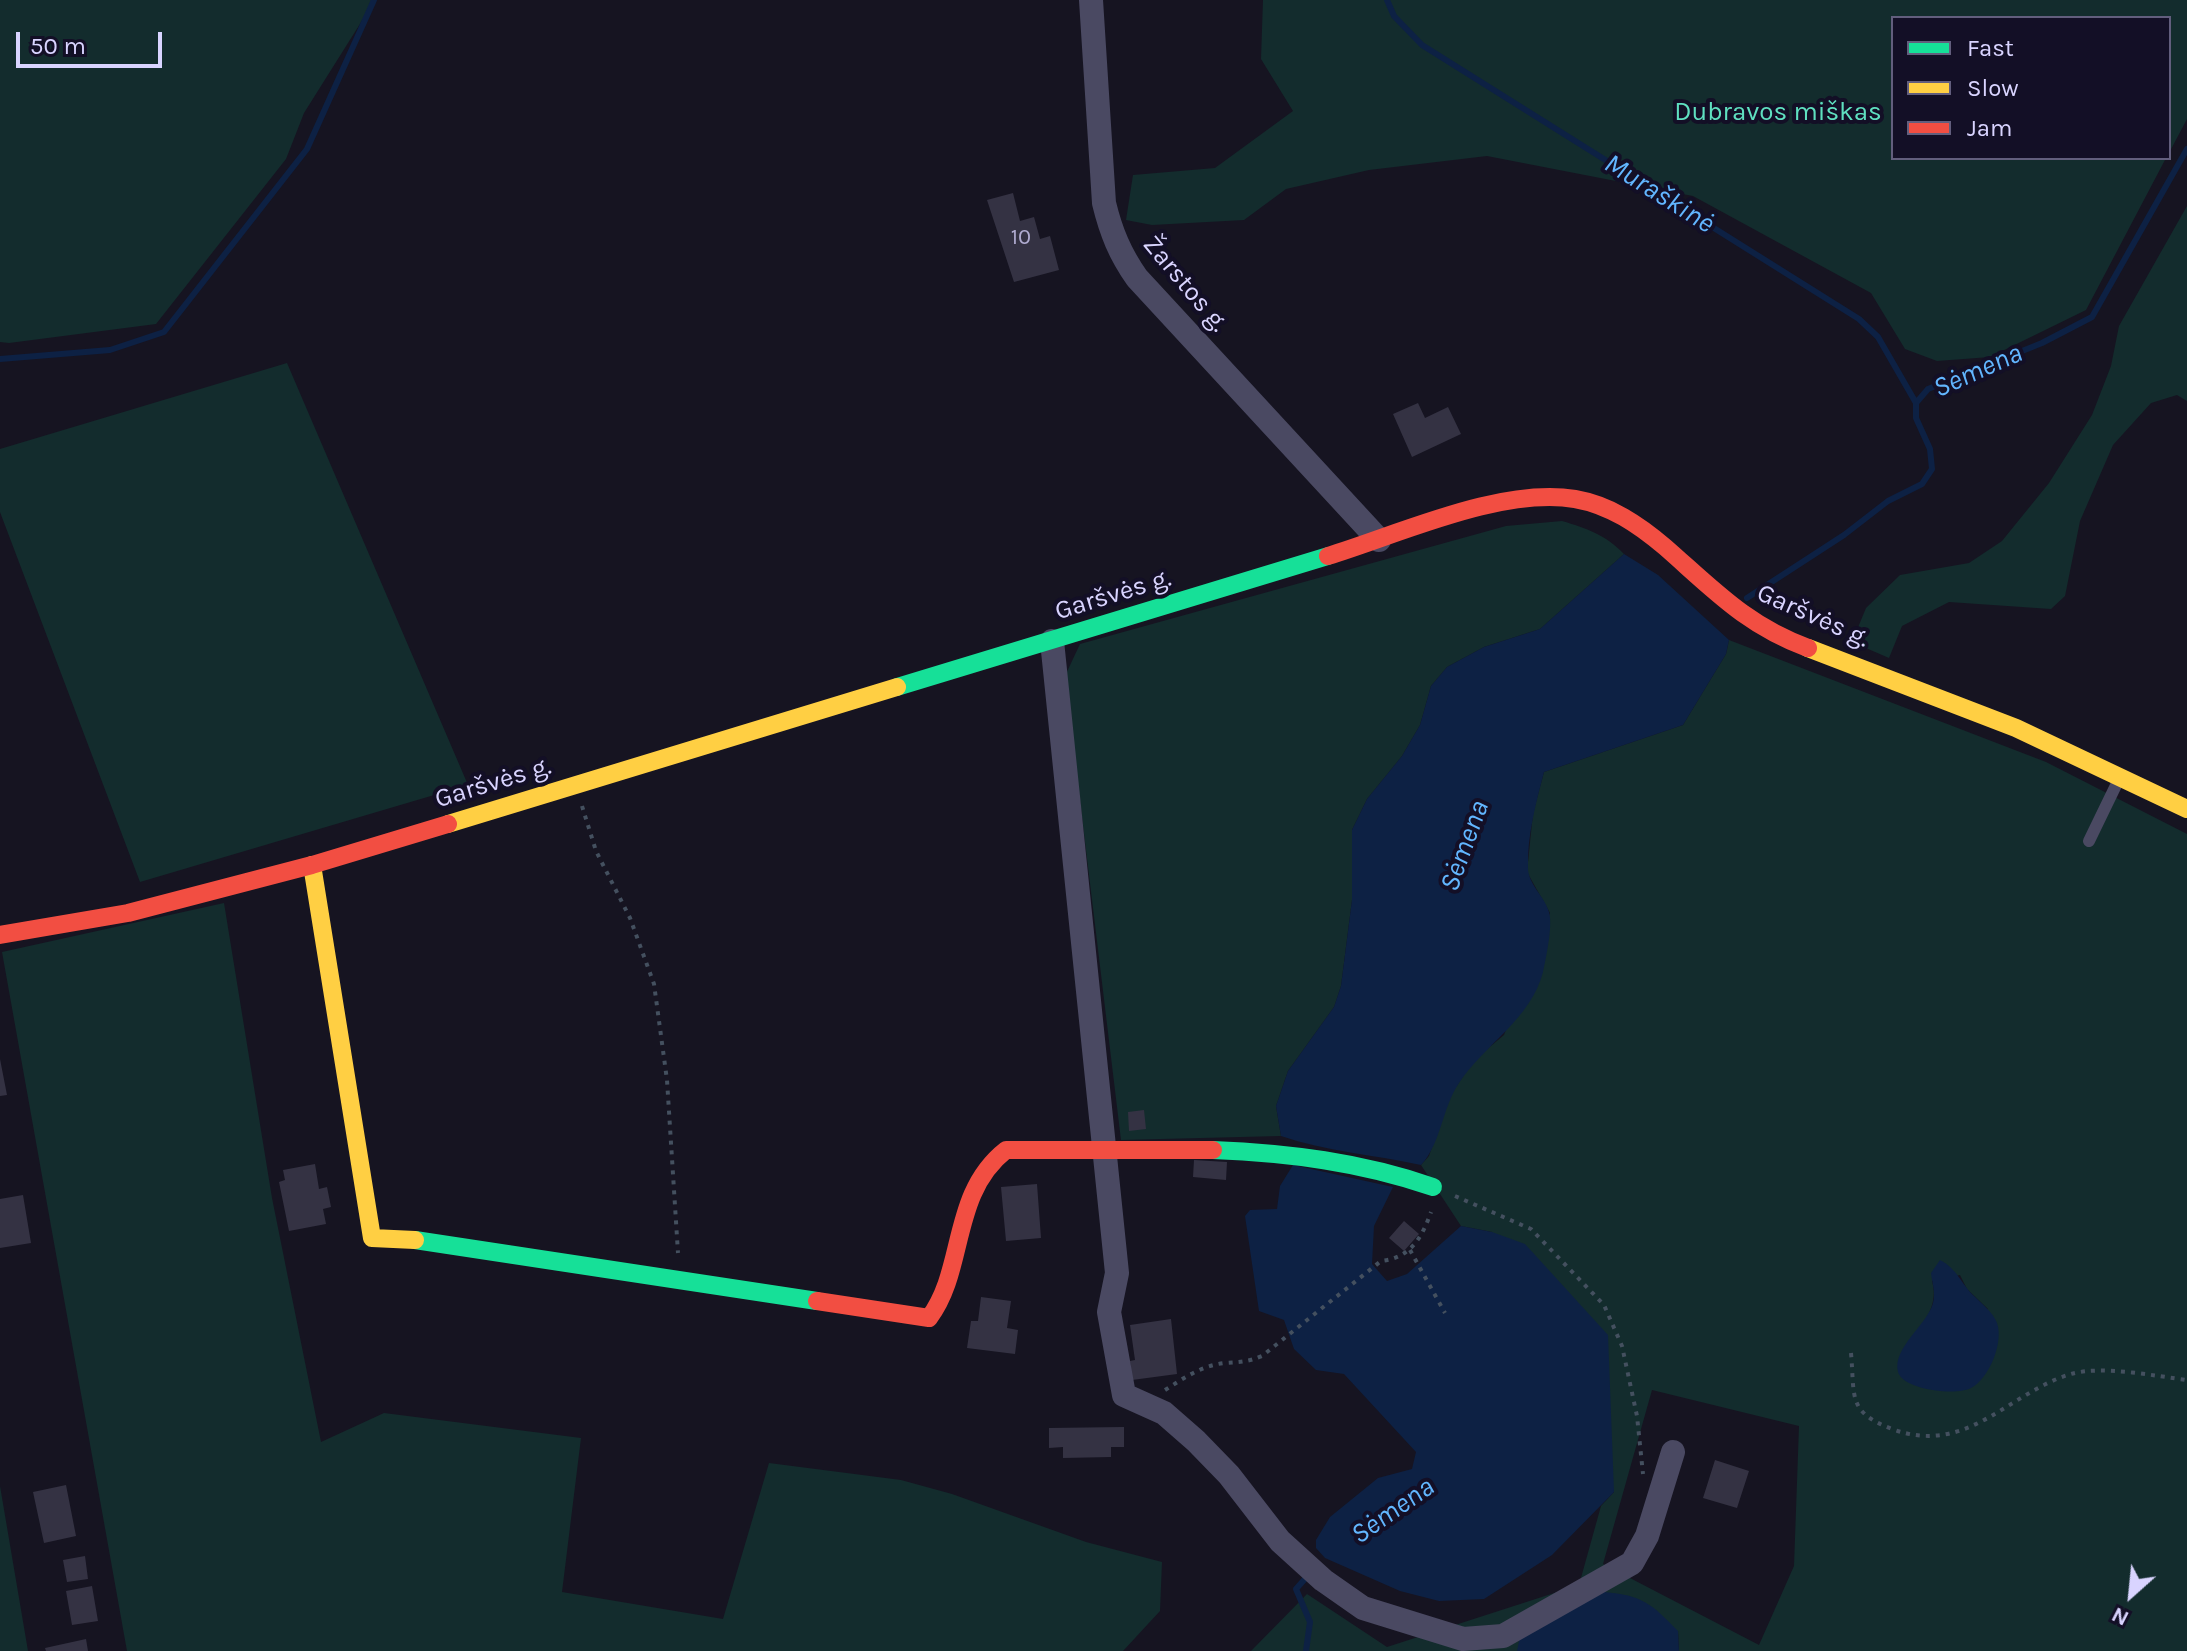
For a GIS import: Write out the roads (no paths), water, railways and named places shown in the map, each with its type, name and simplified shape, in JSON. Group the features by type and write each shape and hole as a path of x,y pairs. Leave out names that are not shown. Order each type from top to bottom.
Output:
{"main road":[{"name":"Garšvės g.","path":"0,935 128,913 312,865 1379,540 1495,507 1540,499 1575,499 1602,506 1656,539 1745,618 1773,632 2013,725 2122,774 2187,809"},
{"path":"312,865 372,1238 397,1237 929,1318 938,1308 953,1250 984,1170 993,1158 1006,1150 1105,1145 1289,1154 1352,1161 1390,1170 1433,1187"}],"street":[{"name":"Žarstos g.","path":"1091,0 1104,203 1121,255 1137,278 1379,540"},
{"path":"1052,641 1117,1273 1109,1312 1124,1395 1151,1405 1196,1441 1229,1475 1280,1541 1323,1580 1363,1608 1463,1639 1503,1636 1632,1563 1654,1515 1673,1452"}],"lane":[{"path":"2089,841 2122,774"}],"water":[{"path":"1624,554 1658,575 1729,640 1726,654 1683,725 1544,772 1528,856 1531,880 1550,918 1543,972 1537,989 1518,1018 1459,1083 1433,1147 1421,1165 1281,1136 1276,1106 1288,1071 1334,1007 1341,986 1352,900 1352,830 1367,799 1402,756 1420,725 1431,686 1447,667 1484,647 1540,629"},
{"path":"1293,1165 1393,1187 1374,1226 1372,1264 1387,1281 1407,1274 1461,1226 1492,1232 1525,1244 1608,1335 1614,1492 1552,1555 1484,1599 1439,1601 1400,1591 1325,1558 1316,1548 1316,1540 1330,1517 1378,1478 1412,1469 1416,1452 1344,1374 1316,1370 1294,1349 1284,1320 1259,1311 1245,1216 1250,1210 1277,1209 1280,1186"},
{"path":"1940,1260 1990,1311 1999,1331 1997,1350 1984,1377 1964,1390 1943,1391 1920,1387 1902,1378 1898,1372 1900,1354 1933,1303 1931,1273"},
{"path":"1604,1592 1646,1602 1678,1631 1679,1651 1517,1651 1520,1637"}],"waterway":[{"path":"0,359 110,350 164,332 307,149 374,0"},
{"name":"Muraškinė","path":"1387,0 1394,16 1422,45 1859,319 1878,337 1916,403"},
{"name":"Sėmena","path":"1747,598 1844,535 1888,501 1922,484 1932,469 1930,449 1916,418 1916,403 1928,389 2042,343 2092,317 2187,149"},
{"name":"Sėmena","path":"1304,1580 1296,1589 1310,1622 1306,1651"}],"park label":[{"name":"Dubravos miškas","path":"1778,113"}]}
